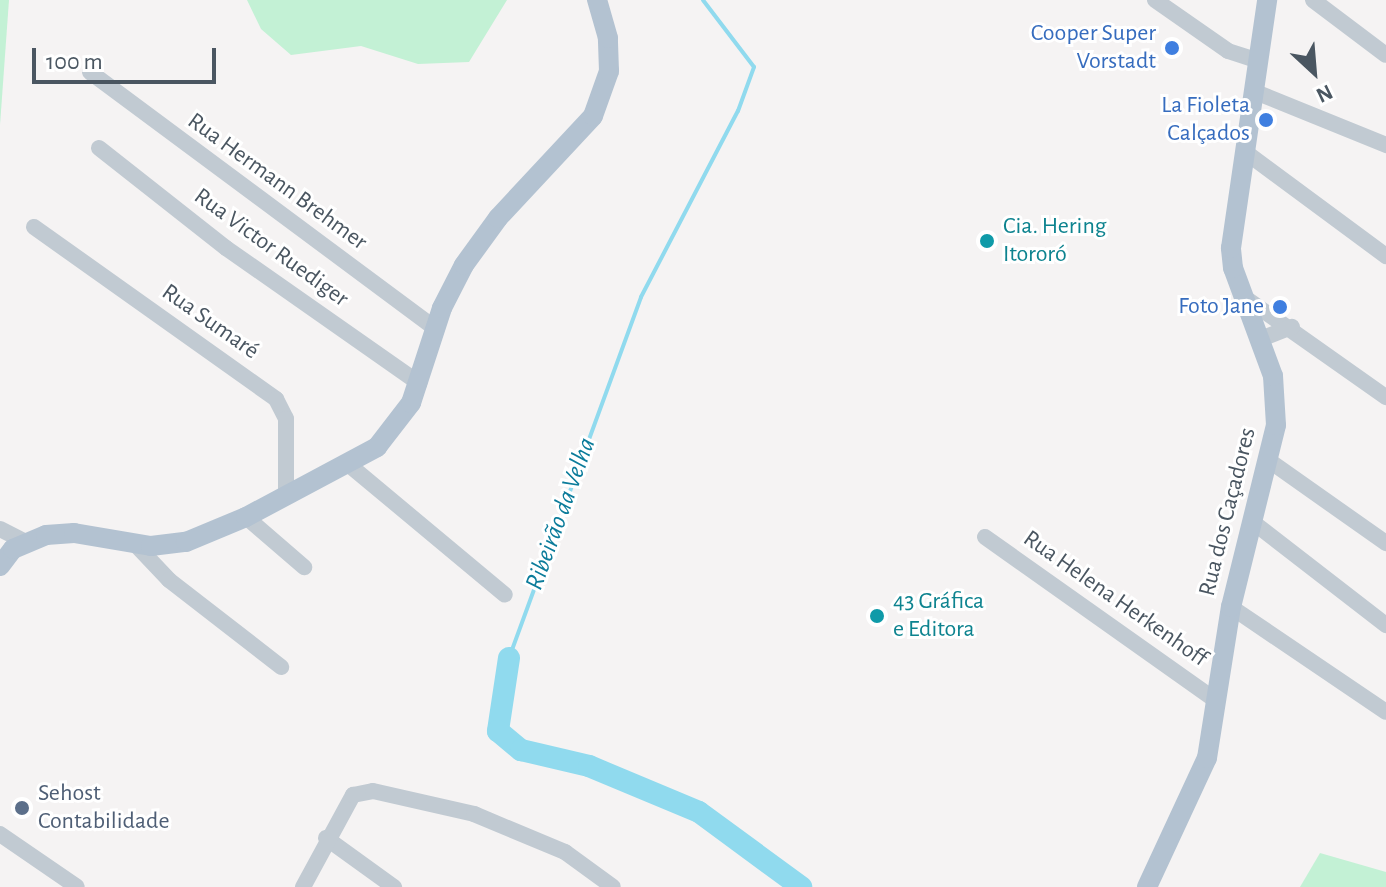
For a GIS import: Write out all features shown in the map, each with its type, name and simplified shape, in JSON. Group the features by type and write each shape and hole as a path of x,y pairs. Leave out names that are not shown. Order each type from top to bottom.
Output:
{"main road":[{"path":"0,566 25,542 74,533 135,544 186,542 246,517 348,464 390,433 419,383 436,329 464,265 498,218 593,116 609,71 608,38 597,0"},
{"name":"Rua dos Caçadores","path":"1147,887 1202,771 1217,701 1231,607 1271,462 1276,399 1263,338 1244,297 1231,248 1267,0"}],"street":[{"path":"1155,0 1228,51 1256,60"},
{"path":"1313,0 1386,55"},
{"name":"Rua Hermann Brehmer","path":"90,72 436,329"},
{"path":"1253,91 1386,145"},
{"name":"Rua Victor Ruediger","path":"99,148 226,248 419,383"},
{"path":"1244,151 1386,256"},
{"name":"Rua Sumaré","path":"34,227 276,399 286,419 286,497"},
{"path":"1244,297 1292,327 1386,397"},
{"path":"1263,338 1292,327"},
{"path":"1271,462 1386,543"},
{"path":"348,464 505,595"},
{"path":"246,517 304,567"},
{"path":"1254,523 1386,625"},
{"path":"0,529 25,542"},
{"name":"Rua Helena Herkenhoff","path":"985,537 1217,701"},
{"path":"135,544 169,580 281,667"},
{"path":"1231,607 1386,712"},
{"path":"303,887 326,838 353,795 362,791 474,814 565,852 613,887"},
{"path":"0,834 77,887"},
{"path":"326,838 394,887"}],"green space":[{"path":"0,0 9,0 0,125"},
{"path":"247,0 507,0 469,62 418,64 361,46 291,55 261,29"},
{"path":"1320,853 1386,872 1386,887 1300,887"}],"waterway":[{"name":"Ribeirão da Velha","path":"509,658 641,297 738,111 754,67 703,0"},
{"name":"Ribeirão da Velha","path":"509,658 498,731 521,750 589,766 699,812 801,887"}],"place":[{"name":"Cooper Super Vorstadt","path":"1172,48"},
{"name":"La Fioleta Calçados","path":"1266,120"},
{"name":"Cia. Hering Itororó","path":"987,241"},
{"name":"Foto Jane","path":"1280,307"},
{"name":"43 Gráfica e Editora","path":"877,616"},
{"name":"Sehost Contabilidade","path":"22,808"}]}
